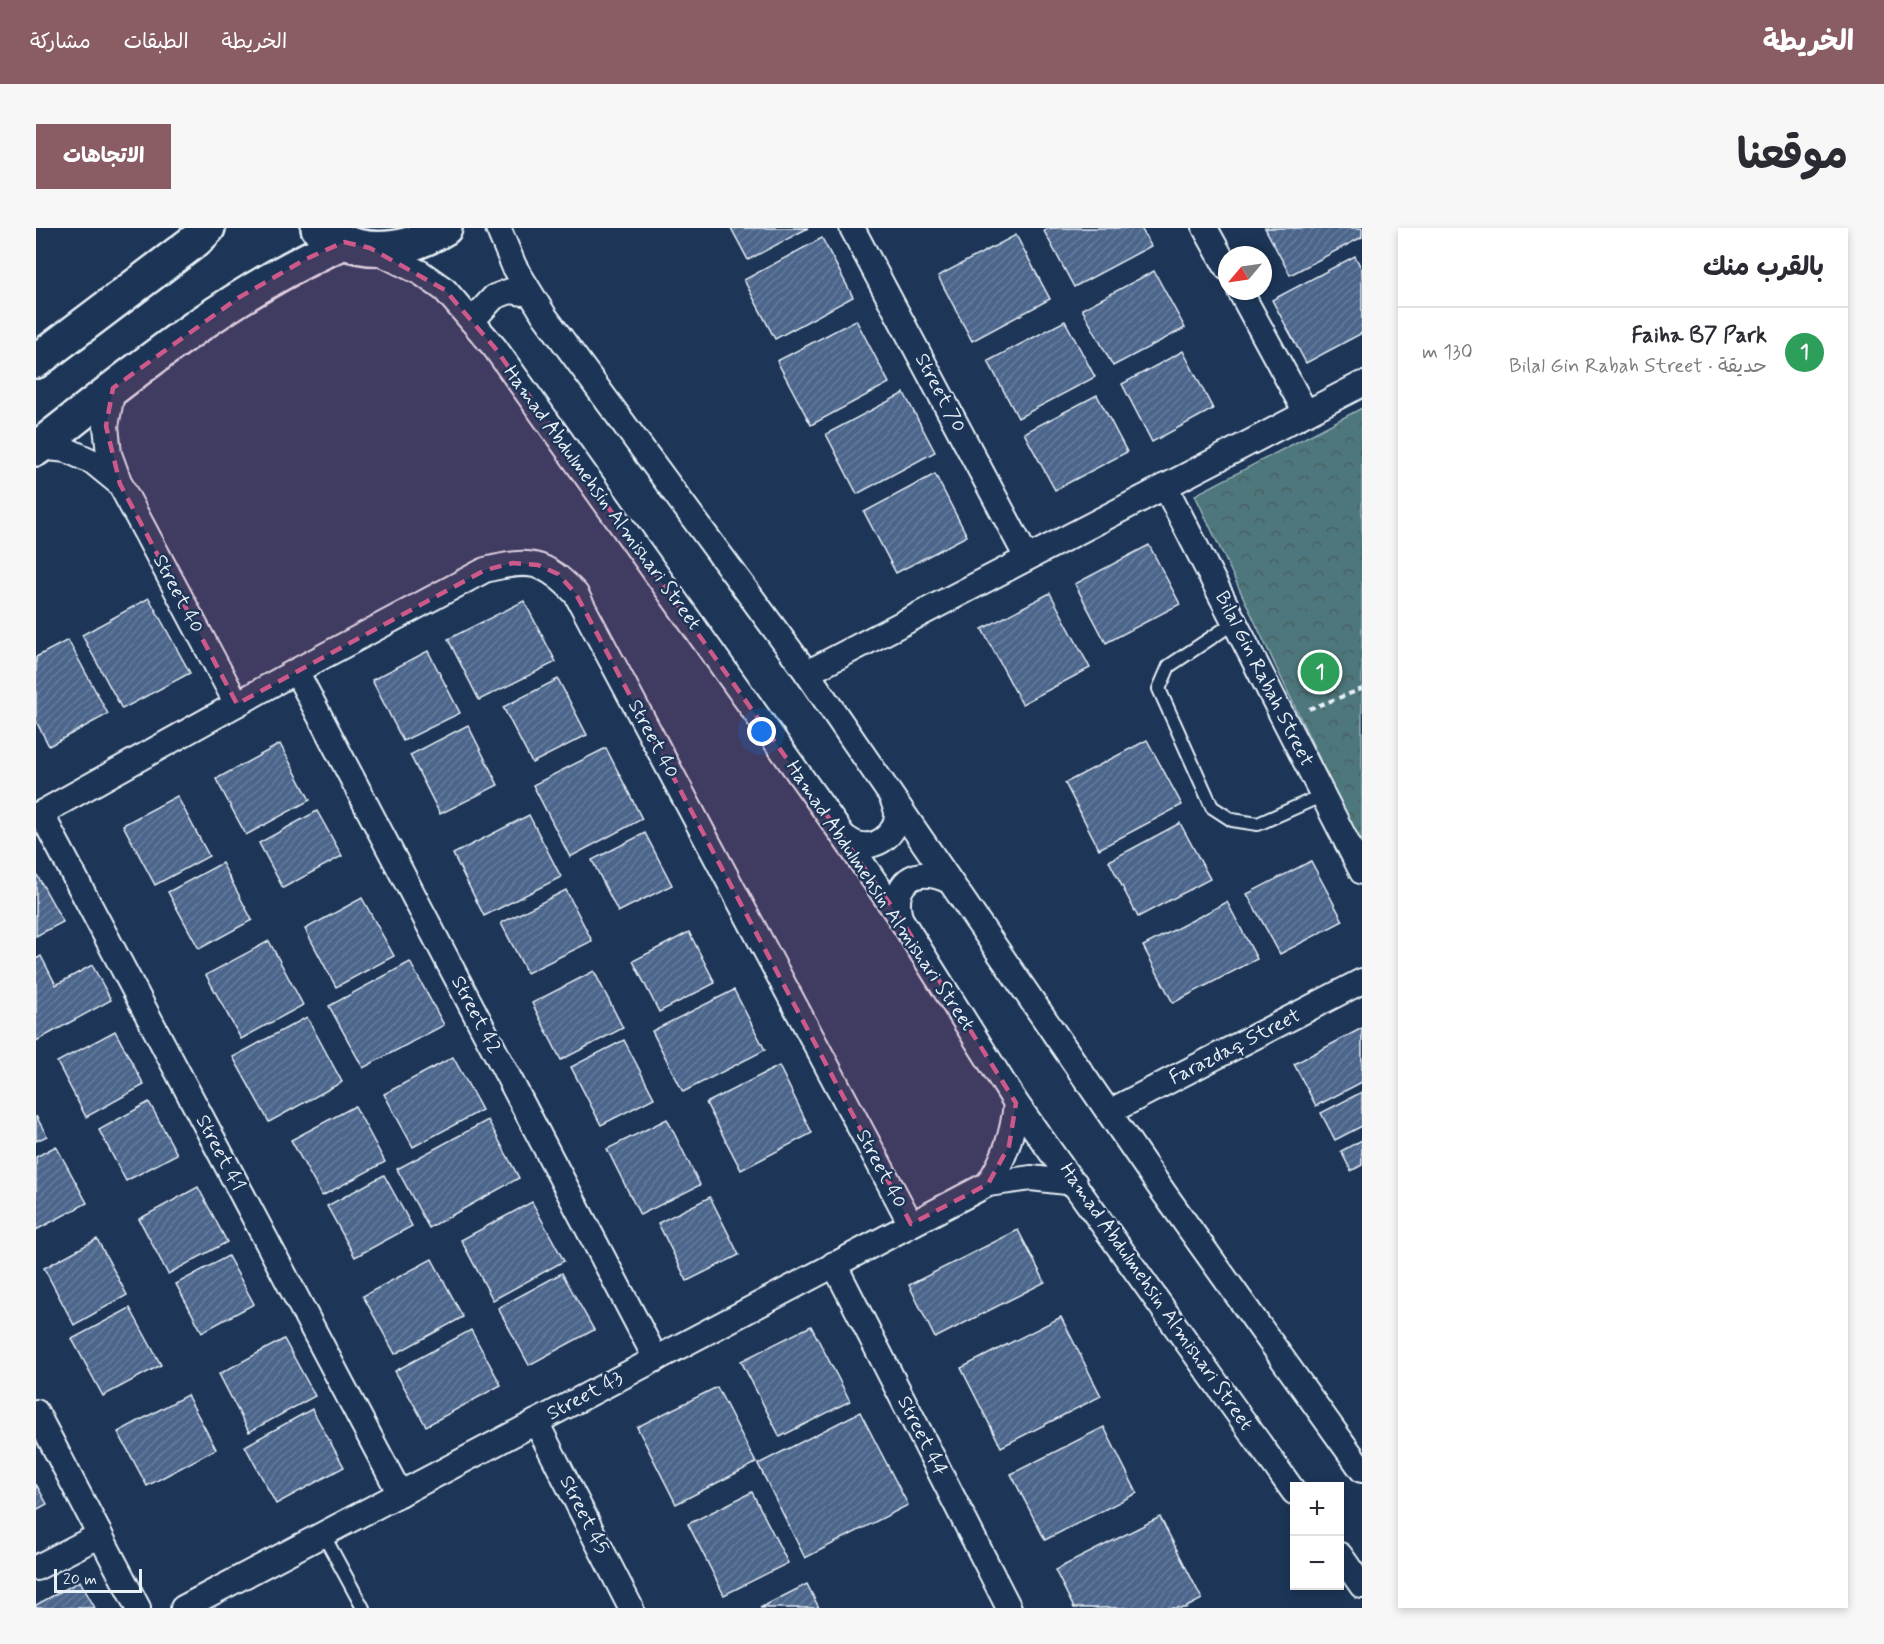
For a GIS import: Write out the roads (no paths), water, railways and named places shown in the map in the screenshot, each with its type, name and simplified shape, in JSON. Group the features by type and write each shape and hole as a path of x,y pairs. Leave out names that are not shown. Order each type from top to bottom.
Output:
{"street":[{"path":"36,361 196,240 208,228"},
{"path":"38,448 113,388 238,298 306,259 344,239 400,247 429,238 445,228"},
{"path":"498,228 529,294 807,673 1171,1203 1362,1470"},
{"name":"Street 70","path":"852,228 1027,558"},
{"path":"1205,228 1218,252"},
{"name":"Hamad Abdulmehsin Almishari Street","path":"344,239 421,273 445,290 495,348 844,837 900,918 1017,1104 1290,1485"},
{"path":"472,321 494,297 510,291 529,294"},
{"path":"1245,300 1306,413"},
{"path":"807,673 1362,384"},
{"name":"Street 40","path":"113,388 106,426 109,454 120,484 237,704"},
{"name":"Street 40","path":"38,448 67,450 93,462 120,484"},
{"name":"Bilal Gin Rabah Street","path":"1166,486 1362,872"},
{"name":"Street 40","path":"38,815 296,671 485,570 513,563 538,565 558,574 576,594 911,1224"},
{"name":"Street 42","path":"296,671 656,1359"},
{"path":"844,837 856,844 871,845 884,839 894,828 897,814 893,800"},
{"name":"Street 41","path":"38,815 400,1494"},
{"path":"900,918 897,904 900,891 908,880 921,874 934,874 947,880"},
{"name":"Farazdaq Street","path":"1109,1112 1362,981"},
{"path":"988,1184 1009,1146 1017,1104"},
{"name":"Street 43","path":"183,1608 988,1184 1031,1178 1074,1183"},
{"name":"Street 44","path":"834,1264 1009,1608"},
{"path":"36,1412 138,1608"},
{"name":"Street 45","path":"536,1422 631,1608"},
{"path":"36,1568 100,1535"},
{"path":"1344,1561 1362,1586"}],"lane":[{"path":"1235,622 1169,666 1159,689 1212,807 1232,820 1258,824 1323,795"},
{"path":"323,1534 363,1608"}],"place":[{"name":"Faiha B7 Park","path":"1320,672"}]}
